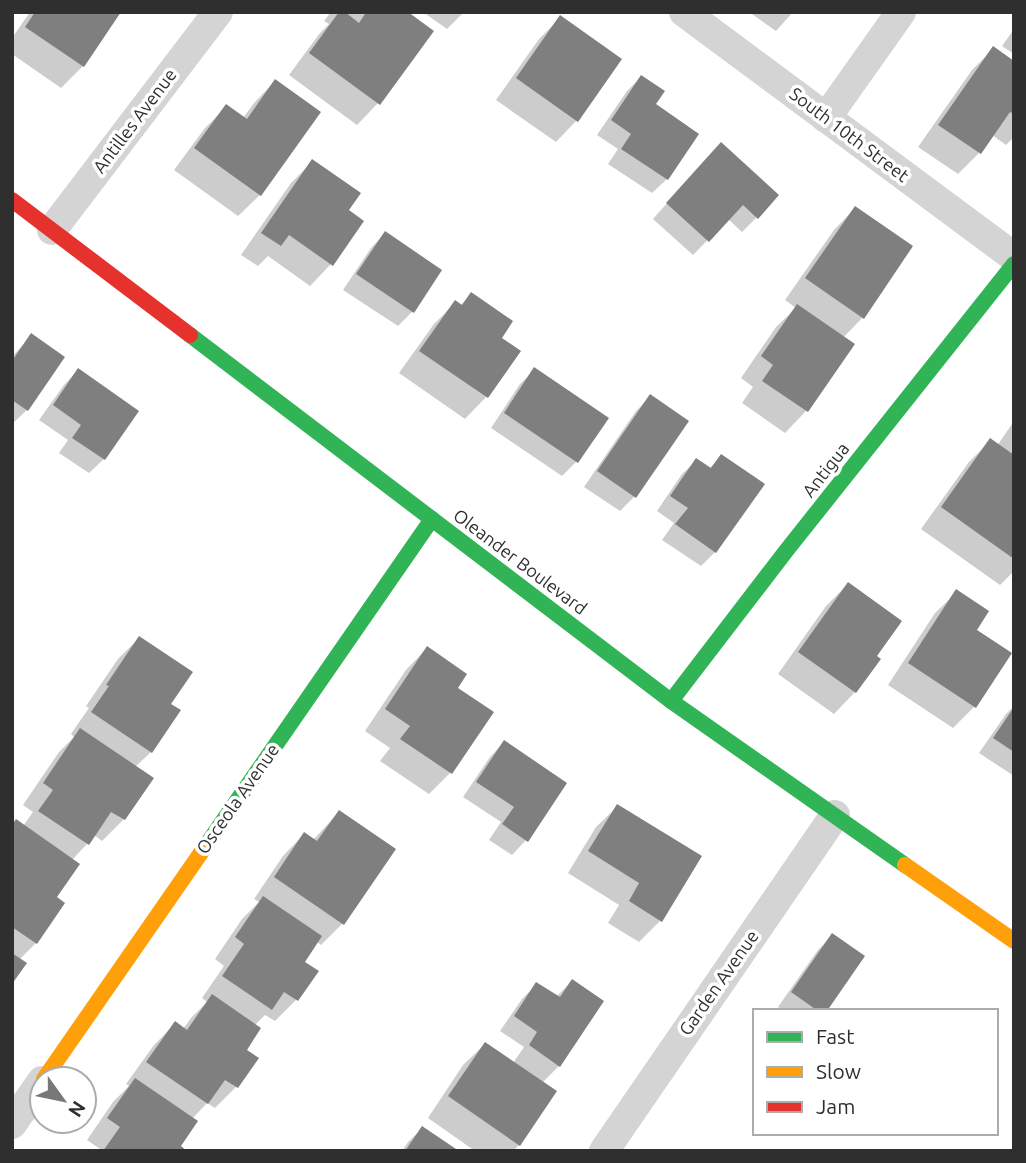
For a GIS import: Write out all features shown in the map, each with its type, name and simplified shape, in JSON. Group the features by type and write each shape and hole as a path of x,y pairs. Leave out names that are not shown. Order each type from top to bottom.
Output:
{"main road":[{"name":"Oleander Boulevard","path":"12,200 671,701 1014,941"},
{"name":"Antigua","path":"671,701 786,551 1014,264"},
{"name":"Osceola Avenue","path":"53,1065 432,519"}],"street":[{"name":"Antilles Avenue","path":"52,230 218,12"},
{"name":"South 10th Street","path":"684,12 1014,257"},
{"path":"826,118 901,12"},
{"name":"Garden Avenue","path":"604,1151 835,815"},
{"name":"Osceola Avenue","path":"12,1124 28,1101"}],"building":[{"path":"35,12 121,12 84,67 25,27"},
{"path":"339,12 345,12 359,23 365,14 363,12 408,12 434,31 380,105 309,53"},
{"path":"560,15 622,59 578,122 516,78"},
{"path":"993,46 1014,61 1014,114 1010,112 981,154 938,125"},
{"path":"641,75 665,91 656,104 699,134 668,180 621,149 631,134 611,120"},
{"path":"275,79 321,112 261,196 194,148 226,104 247,119"},
{"path":"721,142 779,195 758,219 743,205 709,242 666,203"},
{"path":"312,159 361,193 349,210 364,221 333,266 289,235 281,246 261,233"},
{"path":"855,206 913,246 864,319 805,278"},
{"path":"385,231 442,270 414,313 356,274"},
{"path":"471,292 513,321 502,338 521,351 488,398 419,351 455,300 462,305"},
{"path":"797,304 855,344 808,412 762,381 773,365 761,356"},
{"path":"31,333 65,357 28,411 12,400 12,361"},
{"path":"534,367 609,418 578,463 504,413"},
{"path":"78,368 139,411 105,460 72,438 81,425 53,405"},
{"path":"650,394 689,421 636,498 597,471"},
{"path":"990,438 1014,455 1014,559 941,507"},
{"path":"721,454 765,484 716,553 675,524 688,508 670,496 696,458 711,468"},
{"path":"848,582 902,621 877,656 881,659 856,693 798,652"},
{"path":"956,589 989,611 977,630 1012,653 976,708 908,663"},
{"path":"139,636 193,672 171,704 181,710 152,753 91,712"},
{"path":"427,646 467,674 458,688 494,712 452,774 400,739 410,726 385,709"},
{"path":"1014,707 1014,752 993,738"},
{"path":"80,728 154,778 125,820 111,812 89,845 38,811 53,790 43,783"},
{"path":"504,740 567,783 528,842 502,824 514,807 476,782"},
{"path":"617,804 702,856 662,922 629,901 639,883 588,851"},
{"path":"339,810 396,849 344,925 274,877 304,832 317,841"},
{"path":"16,819 80,864 57,897 65,903 37,944 12,927 12,825"},
{"path":"263,896 322,936 305,962 319,971 298,1001 284,992 272,1010 222,976 244,944 235,937"},
{"path":"832,933 865,956 828,1009 815,1009 791,992"},
{"path":"12,953 27,963 12,984"},
{"path":"572,979 604,1001 560,1067 529,1045 537,1032 514,1016 536,982 560,997"},
{"path":"212,994 261,1028 247,1050 259,1058 238,1088 225,1080 208,1104 146,1062 175,1021 187,1030"},
{"path":"485,1042 557,1091 520,1146 448,1096"},
{"path":"135,1078 198,1121 181,1146 187,1151 103,1151 120,1127 107,1118"},
{"path":"422,1126 459,1151 405,1151"}],"traffic: fast":[{"path":"671,701 786,551 1014,264"},
{"path":"190,335 671,701 905,865"},
{"path":"205,847 432,519"}],"traffic: slow":[{"path":"54,1065 205,847"},
{"path":"905,865 1014,941"}],"traffic: jam":[{"path":"12,200 190,335"}]}
